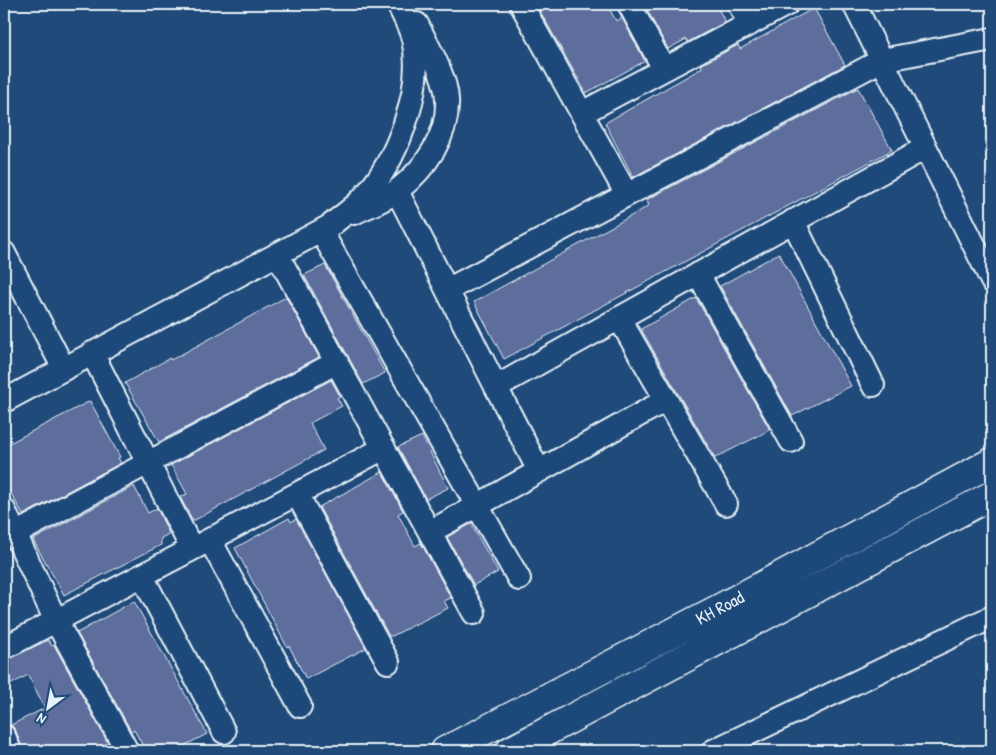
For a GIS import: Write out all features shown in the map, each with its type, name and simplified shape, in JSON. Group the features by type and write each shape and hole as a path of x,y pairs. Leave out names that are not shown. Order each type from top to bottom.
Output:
{"main road":[{"name":"KH Road","path":"445,751 724,606 992,462"},
{"name":"KH Road","path":"510,751 992,495"}],"street":[{"path":"325,228 363,199 386,164 408,120 416,78 413,39 398,4"},
{"path":"4,401 397,191 421,169 439,141 446,118 447,97 436,65 406,4"},
{"path":"521,4 627,195"},
{"path":"629,4 664,69"},
{"path":"739,4 750,24"},
{"path":"582,113 787,4"},
{"path":"854,4 992,282"},
{"path":"447,290 882,60 992,39"},
{"path":"496,387 926,148"},
{"path":"397,191 540,470"},
{"path":"793,221 873,385"},
{"path":"325,228 476,506 518,579"},
{"path":"4,253 64,369"},
{"path":"277,254 474,613"},
{"path":"698,274 791,441"},
{"path":"618,318 726,504"},
{"path":"92,354 148,463 300,706"},
{"path":"15,534 337,362"},
{"path":"430,532 666,400"},
{"path":"4,648 384,448"},
{"path":"297,494 388,662"},
{"path":"4,510 56,621 127,751"},
{"path":"142,576 224,732"},
{"path":"713,751 992,617"},
{"path":"4,736 10,751"}],"building":[{"path":"536,4 607,4 616,21 622,18 645,61 586,93"},
{"path":"648,4 716,4 725,22 688,42 686,39 668,49 645,6"},
{"path":"814,8 845,65 633,177 605,123 702,68 701,65 738,45 740,49"},
{"path":"858,88 892,150 504,359 474,302 640,211 649,205 646,200"},
{"path":"779,253 851,386 792,416 720,286"},
{"path":"325,265 385,373 363,384 304,275"},
{"path":"286,297 319,357 159,442 125,383"},
{"path":"696,298 769,428 768,431 715,458 641,329"},
{"path":"331,380 340,396 337,398 342,406 310,423 324,450 193,521 180,497 187,494 171,465"},
{"path":"90,401 120,457 118,458 121,463 23,515 4,480 4,446"},
{"path":"422,436 448,488 426,499 398,447"},
{"path":"382,472 403,511 398,514 415,546 421,543 451,598 444,601 448,608 392,636 389,636 319,507"},
{"path":"134,486 148,513 157,508 169,534 161,538 161,545 64,595 33,540"},
{"path":"289,518 291,522 296,519 366,648 306,679 235,548"},
{"path":"471,524 498,572 474,585 447,537"},
{"path":"134,601 207,734 174,751 146,751 134,730 131,731 77,633"},
{"path":"48,640 52,646 54,645 108,743 92,751 23,751 16,731 11,725 45,708 28,675 4,688 4,661"}]}
